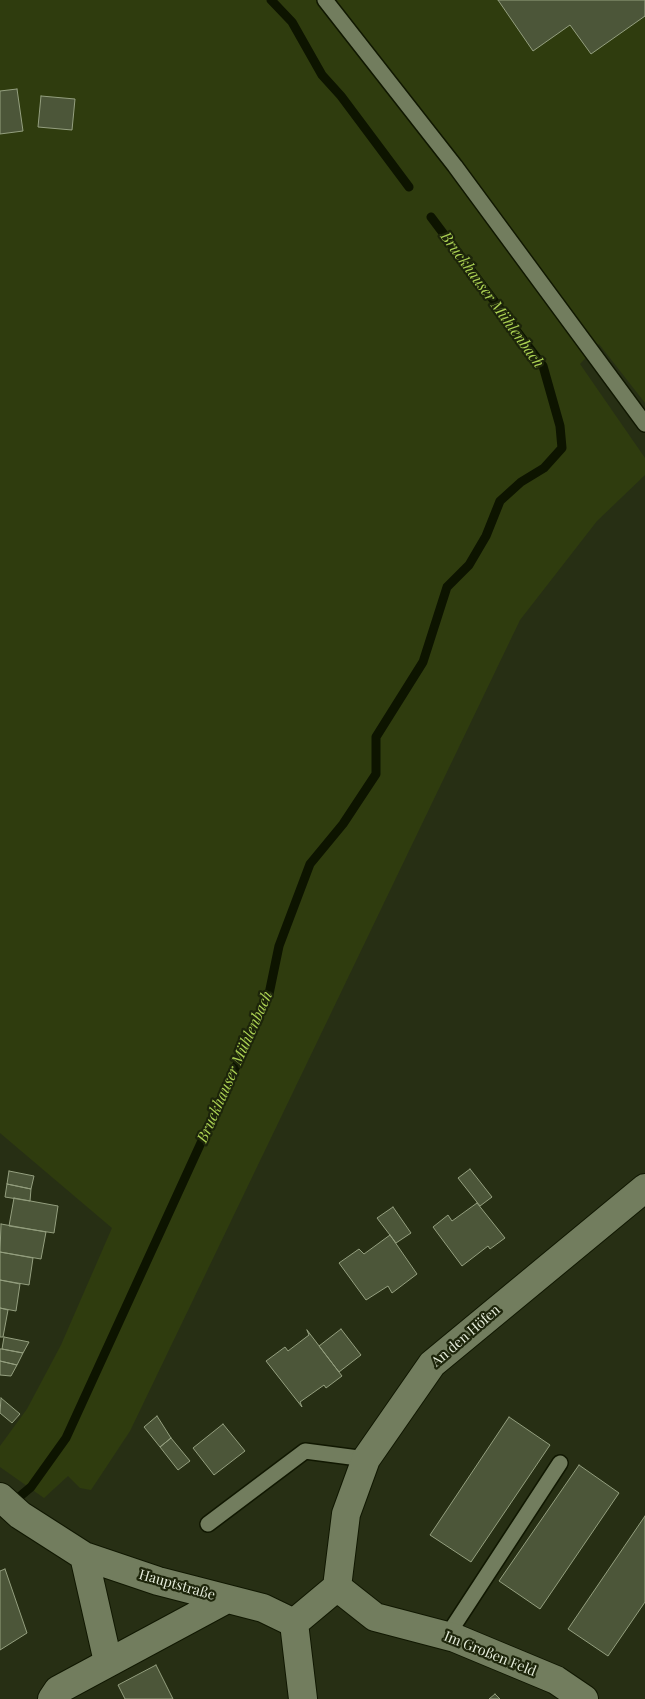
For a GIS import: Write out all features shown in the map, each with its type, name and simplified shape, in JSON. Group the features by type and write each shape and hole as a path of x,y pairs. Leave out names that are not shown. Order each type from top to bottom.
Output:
{"street":[{"name":"An den Höfen","path":"337,1587 346,1514 366,1458 432,1364 645,1188"},
{"name":"Hauptstraße","path":"0,1497 20,1515 84,1556 158,1581 263,1608 294,1623"},
{"path":"84,1556 108,1662"},
{"path":"303,1699 294,1623 337,1587"},
{"name":"Im Großen Feld","path":"337,1587 375,1618 447,1636 556,1680 584,1699"},
{"path":"52,1699 58,1690 228,1599"}],"lane":[{"path":"325,0 455,166 645,424"},
{"path":"208,1524 305,1451 366,1458"},
{"path":"447,1636 560,1463"}],"green space":[{"path":"0,0 645,0 645,403 599,344 580,364 645,458 645,475 597,521 520,620 130,1431 91,1490 80,1488 68,1476 44,1498 0,1467 0,1446 27,1409 61,1345 112,1228 0,1133"}],"building":[{"path":"498,0 645,0 645,16 591,54 570,25 533,51"},
{"path":"17,89 23,131 0,134 0,91"},
{"path":"41,96 75,99 72,130 38,127"},
{"path":"470,1169 492,1197 480,1206 458,1178"},
{"path":"9,1171 34,1176 31,1189 7,1184"},
{"path":"7,1184 31,1189 30,1201 5,1197"},
{"path":"14,1198 58,1206 54,1233 9,1226"},
{"path":"477,1203 505,1238 490,1249 488,1246 462,1266 433,1227 448,1215 452,1221"},
{"path":"393,1207 411,1233 396,1243 377,1218"},
{"path":"1,1224 46,1232 41,1259 0,1252"},
{"path":"390,1235 417,1274 392,1293 388,1286 366,1300 339,1263 359,1249 364,1254"},
{"path":"0,1252 33,1258 29,1285 0,1280"},
{"path":"0,1280 20,1284 16,1311 0,1308"},
{"path":"0,1308 8,1310 3,1337 0,1337"},
{"path":"341,1329 361,1355 339,1372 319,1346"},
{"path":"307,1330 342,1376 326,1388 324,1385 300,1402 302,1407 266,1361 285,1347 288,1351 309,1335"},
{"path":"4,1337 29,1342 23,1353 2,1349"},
{"path":"0,1349 23,1353 17,1365 0,1361"},
{"path":"0,1361 17,1365 11,1376 0,1375"},
{"path":"1,1398 20,1414 12,1423 0,1413"},
{"path":"157,1416 171,1438 160,1447 144,1427"},
{"path":"509,1417 550,1445 471,1562 430,1535"},
{"path":"223,1424 245,1451 214,1475 193,1448"},
{"path":"171,1438 190,1461 178,1470 160,1447"},
{"path":"579,1465 619,1493 540,1609 499,1581"},
{"path":"645,1516 645,1602 608,1656 568,1629"},
{"path":"5,1569 27,1633 0,1650 0,1571"},
{"path":"156,1665 173,1699 125,1699 118,1685"},
{"path":"495,1694 500,1699 489,1699"}],"waterway":[{"name":"Bruckhauser Mühlenbach","path":"271,0 292,22 322,75 341,96 409,187"},
{"name":"Bruckhauser Mühlenbach","path":"12,1503 31,1487 66,1438 269,994 279,946 310,864 343,824 376,774 376,737 423,662 447,587 469,565 486,536 500,501 521,482 544,468 562,448 560,426 543,366 431,217"}]}
